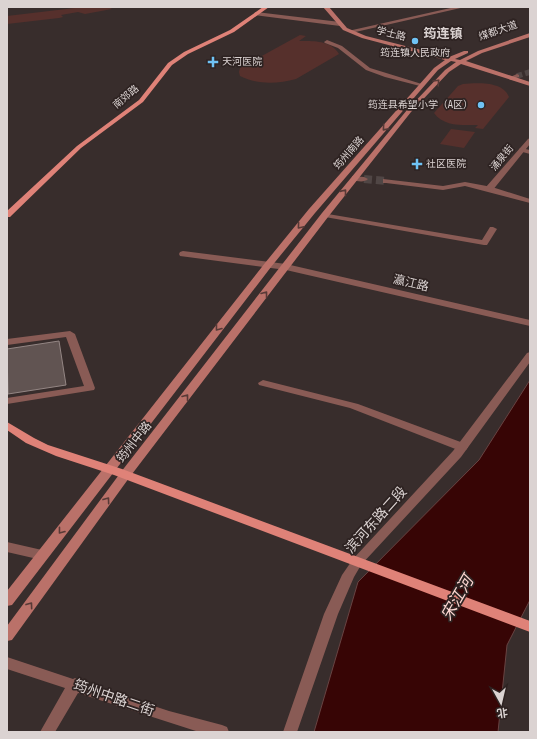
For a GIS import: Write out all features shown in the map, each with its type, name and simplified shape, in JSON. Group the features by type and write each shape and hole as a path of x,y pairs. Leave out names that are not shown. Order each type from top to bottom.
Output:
{"main road":[{"name":"南郊路","path":"7,215 79,147 141,101 170,64 186,53 232,31 266,7"},
{"name":"学士路","path":"326,7 345,29 364,36 514,77 530,84"},
{"name":"煤都大道","path":"450,59 461,53 530,30"},
{"name":"煤都大道","path":"460,62 480,52 530,35"},
{"name":"筠州南路","path":"268,264 312,211 436,69 450,59"},
{"name":"筠州南路","path":"286,267 325,215 409,111 447,71 460,62"},
{"name":"筠州中路","path":"7,601 268,264"},
{"name":"筠州中路","path":"7,636 125,475 286,267"},
{"path":"7,425 23,438 75,459 109,469 530,627"}],"street":[{"path":"351,31 462,7"},
{"path":"256,14 340,24"},
{"path":"327,42 340,47 368,69 387,76 422,85"},
{"name":"涌泉街","path":"489,189 530,140"},
{"path":"521,150 530,152"},
{"path":"355,178 364,179"},
{"path":"386,181 443,188 465,184 489,189 498,193 530,201"},
{"path":"325,215 484,243 493,229"},
{"name":"瀛江路","path":"183,254 286,267 530,323"},
{"path":"7,342 70,334 90,388 7,401"},
{"name":"滨河东路二段","path":"290,732 330,614 348,575 357,562 462,447 530,355"},
{"path":"263,382 354,406 462,447"},
{"path":"7,547 42,555"},
{"name":"筠州中路二街","path":"7,662 169,717 222,732"},
{"path":"48,732 74,684"}],"shaded area":[{"path":"83,7 108,7 112,9 85,14 78,12 61,15 63,17 59,18 7,24 7,16"},
{"path":"300,35 306,36 299,41 321,42 336,49 339,54 296,79 289,81 268,83 253,81 240,76 240,68"},
{"path":"463,84 489,84 501,88 509,97 483,129 475,128 478,125 448,123 438,118 434,113 458,86"},
{"path":"451,129 475,132 464,148 440,144"}],"water":[{"name":"宋江河","path":"530,380 530,600 507,645 498,732 314,732 358,582 479,460"}],"building":[{"path":"59,341 66,385 8,394 7,349"}],"tunnel":[{"path":"517,76 530,72"},
{"path":"364,179 386,181"}],"place":[{"name":"筠连镇人民政府","path":"415,41"},
{"name":"天河医院","path":"213,62"},
{"name":"筠连县希望小学（A区）","path":"481,105"},
{"name":"社区医院","path":"417,164"}],"district":[{"name":"筠连镇","path":"443,33"}]}
